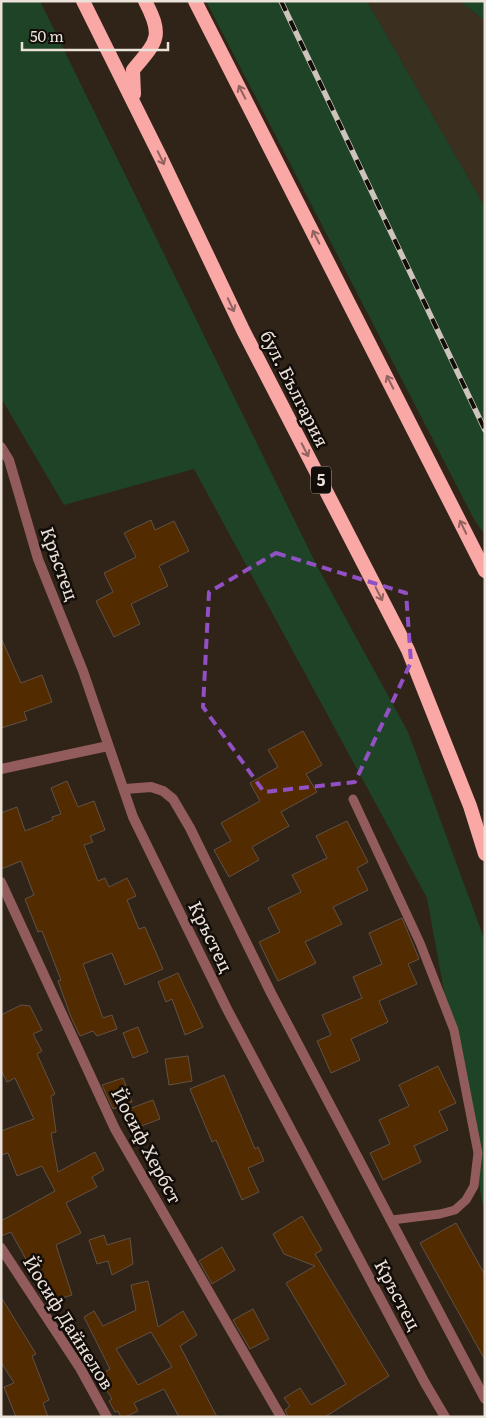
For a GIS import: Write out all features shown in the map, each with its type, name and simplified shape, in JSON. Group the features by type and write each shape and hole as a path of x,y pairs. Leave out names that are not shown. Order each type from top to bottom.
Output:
{"highway":[{"name":"бул. България","path":"83,1 243,330 408,650 470,806 485,854"},
{"path":"139,114 132,70 146,55 157,36 156,26 144,1"},
{"path":"195,1 485,571"}],"street":[{"name":"Кръстец","path":"1,447 9,460 38,559 83,671 108,746 125,789 133,817 227,1008 425,1383 445,1417"},
{"path":"1,769 108,746"},
{"path":"125,789 150,787 163,791 173,799 190,828 271,993 485,1398"},
{"name":"Йосиф Хербст","path":"1,882 115,1129 281,1417"},
{"name":"Йосиф Дайнелов","path":"1,1248 80,1368 107,1417"}],"lane":[{"path":"353,799 420,943 454,1030 478,1153 474,1186 466,1200 454,1210 440,1214 392,1220"}],"highlighted area":[{"path":"276,553 406,593 411,662 355,782 264,792 203,707 209,592"}],"shaded area":[{"path":"367,1 460,1 485,21 485,207"}],"green space":[{"path":"1,1 40,1 317,566 408,732 485,941 485,1217 427,898 194,469 64,505 1,398"},
{"path":"206,1 367,1 485,207 485,535 475,521"},
{"path":"460,1 485,1 485,21"}],"building":[{"path":"151,520 155,530 174,521 189,551 159,566 168,586 131,604 140,624 114,637 96,601 113,592 104,573 136,557 124,533"},
{"path":"1,638 21,683 42,675 52,702 24,712 27,720 1,728"},
{"path":"303,731 322,765 306,774 317,792 281,812 289,826 252,847 259,860 229,877 214,850 231,841 221,823 260,801 250,783 278,767 268,750"},
{"path":"67,781 78,807 94,801 105,830 90,836 93,842 84,845 98,881 105,878 109,887 127,878 136,896 127,900 139,929 145,927 163,969 125,985 112,953 83,964 103,1018 112,1015 117,1029 97,1036 93,1031 80,1036 71,1017 58,981 61,980 42,931 38,932 25,899 34,895 21,861 1,869 1,813 17,807 25,831 53,820 52,817 61,814 51,788"},
{"path":"347,821 368,862 357,868 368,890 333,907 342,924 305,942 316,963 278,981 259,942 280,932 268,908 301,892 292,875 327,858 316,836"},
{"path":"402,918 419,959 408,964 417,984 379,1001 388,1022 351,1039 360,1060 331,1073 317,1041 331,1035 322,1015 362,998 353,977 382,964 369,933"},
{"path":"178,973 203,1027 185,1035 172,999 166,1002 158,982"},
{"path":"21,1005 30,1006 42,1030 33,1034 42,1051 37,1054 55,1094 51,1096 56,1132 51,1133 58,1172 95,1152 104,1170 92,1177 97,1187 66,1203 81,1233 56,1245 72,1295 46,1303 40,1295 34,1274 11,1232 1,1236 1,1221 55,1191 42,1166 17,1176 8,1153 1,1155 1,1131 34,1119 15,1078 7,1082 1,1070 1,1015"},
{"path":"138,1027 148,1052 133,1058 123,1033"},
{"path":"188,1056 192,1081 169,1085 165,1059"},
{"path":"438,1066 456,1103 439,1111 448,1130 414,1146 421,1162 383,1180 370,1153 390,1144 379,1120 409,1106 399,1085"},
{"path":"224,1075 255,1149 258,1147 264,1161 248,1168 259,1192 242,1200 216,1140 212,1142 190,1089"},
{"path":"123,1078 132,1102 113,1109 102,1085"},
{"path":"153,1100 160,1119 133,1129 126,1110"},
{"path":"302,1216 322,1250 315,1254 389,1376 325,1417 288,1417 285,1410 290,1406 284,1398 300,1388 311,1405 346,1384 286,1283 315,1266 284,1254 273,1234"},
{"path":"456,1223 485,1275 485,1360 420,1243"},
{"path":"104,1235 107,1245 130,1238 133,1264 112,1275 108,1261 97,1264 89,1240"},
{"path":"222,1247 235,1270 212,1284 199,1261"},
{"path":"148,1281 158,1327 183,1311 197,1335 180,1346 217,1417 179,1417 164,1389 134,1403 138,1411 125,1417 121,1417 118,1411 115,1412 109,1401 112,1399 98,1376 110,1369 84,1317 94,1311 103,1326 136,1310 131,1285","holes":["151,1332 172,1367 138,1385 116,1349"]},
{"path":"1,1297 36,1354 32,1356 49,1400 43,1403 48,1417 16,1417 4,1387 14,1383 1,1362"},
{"path":"253,1309 269,1339 250,1349 233,1320"}],"railway":[{"path":"281,1 485,430"}]}
